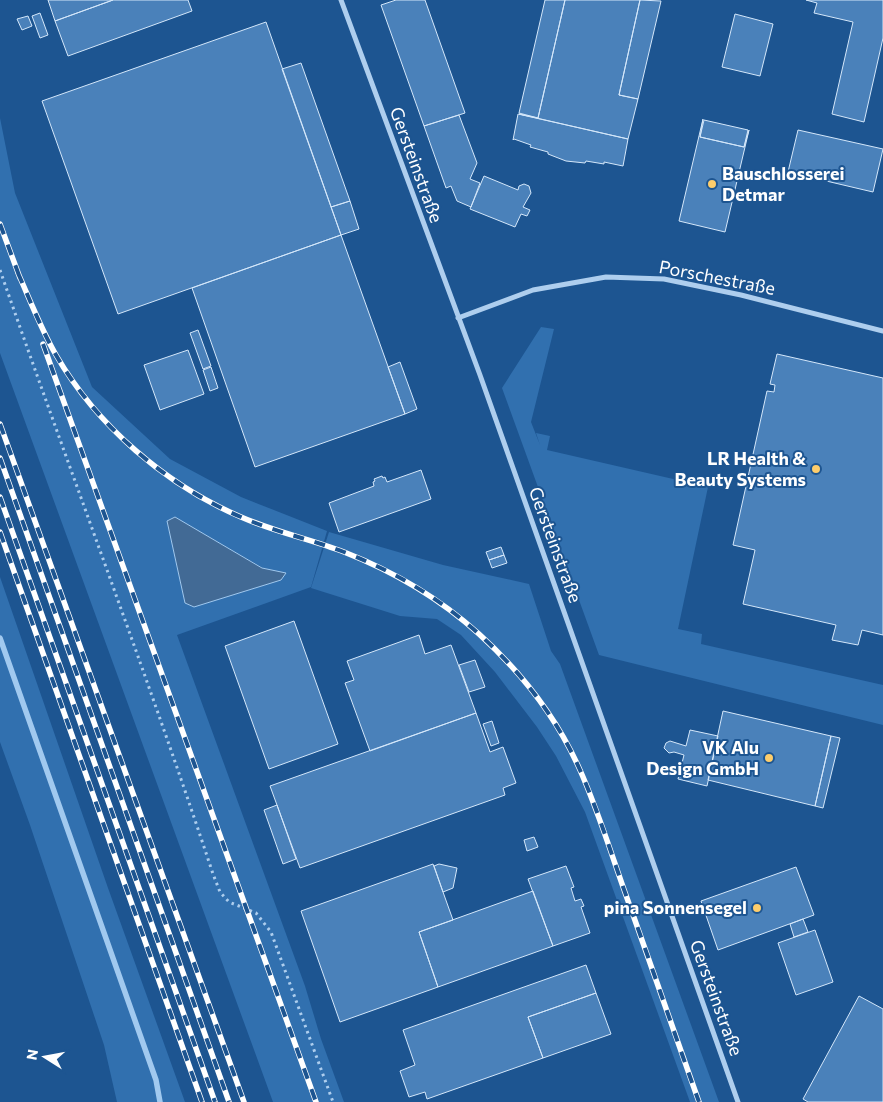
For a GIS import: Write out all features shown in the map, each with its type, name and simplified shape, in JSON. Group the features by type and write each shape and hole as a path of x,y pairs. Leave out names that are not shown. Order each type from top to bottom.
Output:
{"street":[{"name":"Gersteinstraße","path":"341,0 458,318 738,1102"},
{"name":"Porschestraße","path":"458,318 533,290 606,277 664,279 741,295 883,331"}],"path":[{"path":"0,270 220,892 229,902 256,913 271,932 333,1102"}],"shaded area":[{"path":"0,118 15,193 92,387 170,459 241,497 327,531 311,587 177,635 305,986 321,1039 344,1102 273,1102 0,353","holes":["175,517 263,568 285,573 281,580 193,607 185,603 167,521"]},
{"path":"541,327 554,329 531,422 540,445 536,433 550,436 547,450 708,487 678,629 702,634 701,644 883,685 883,725 599,655 502,388"},
{"path":"175,517 262,568 286,573 281,580 194,607 185,603 167,521"},
{"path":"329,532 443,565 529,584 551,651 560,664 719,1102 690,1102 585,812 556,756 537,727 495,672 461,635 437,619 400,616 311,588"},
{"path":"0,577 108,888 185,1102 117,1102 104,1045 0,742"}],"building":[{"path":"48,0 113,0 55,21"},
{"path":"113,0 188,0 192,11 68,56 55,21"},
{"path":"396,0 425,0 465,113 424,126 381,5"},
{"path":"545,0 565,0 538,118 519,113"},
{"path":"565,0 640,0 619,95 638,99 628,139 519,114 538,118"},
{"path":"640,0 661,1 638,99 619,95"},
{"path":"806,0 883,0 883,38 864,122 832,114 853,22 814,13 817,3"},
{"path":"40,13 48,35 40,38 32,16"},
{"path":"735,14 773,24 760,76 722,67"},
{"path":"28,16 32,26 22,30 17,19"},
{"path":"266,22 341,235 118,314 42,101"},
{"path":"301,63 350,201 331,207 282,69"},
{"path":"518,114 628,139 623,166 604,162 604,164 586,161 585,163 566,161 548,154 548,152 530,147 531,145 513,140"},
{"path":"459,115 477,163 470,179 480,183 471,207 457,201 451,186 446,188 424,126"},
{"name":"Bauschlosserei Detmar","path":"703,119 700,137 744,147 749,130 725,232 679,221"},
{"path":"704,120 748,130 744,147 700,137"},
{"path":"798,130 883,149 873,192 788,172"},
{"path":"484,176 518,190 519,186 524,184 529,186 531,193 523,207 530,210 527,216 521,214 515,227 470,209"},
{"path":"350,201 359,229 341,235 331,207"},
{"path":"341,235 405,414 255,467 192,288"},
{"path":"198,330 211,366 203,369 190,333"},
{"path":"188,350 204,394 160,410 144,365"},
{"name":"LR Health & Beauty Systems","path":"777,354 883,378 883,635 862,630 858,645 832,640 836,625 743,604 755,550 733,545 767,391 774,392 775,385 770,384"},
{"path":"400,362 417,409 405,414 388,367"},
{"path":"211,367 218,388 210,391 203,370"},
{"path":"421,470 431,499 339,532 329,503 374,486 374,479 382,476 383,478 385,477 387,482"},
{"path":"501,547 504,555 489,560 486,552"},
{"path":"504,555 507,563 492,568 489,560"},
{"path":"294,621 338,744 269,769 225,646"},
{"path":"419,635 425,654 451,645 476,713 370,751 345,683 354,680 347,661"},
{"path":"475,660 485,687 469,692 459,665"},
{"name":"VK Alu Design GmbH","path":"723,711 831,736 815,806 708,780"},
{"path":"476,713 490,752 503,747 516,783 503,788 505,795 300,868 270,786"},
{"path":"492,721 499,743 491,746 483,724"},
{"path":"690,730 718,736 707,786 678,779 684,755 674,752 669,753 664,748 666,743 670,741 686,746"},
{"path":"831,736 840,738 823,808 815,806"},
{"path":"277,805 296,859 283,864 264,810"},
{"path":"534,837 538,847 527,851 524,840"},
{"path":"433,864 453,920 419,932 438,987 340,1022 301,911"},
{"path":"439,864 457,868 453,888 443,892 434,866"},
{"path":"566,866 574,887 571,888 575,901 581,899 584,906 581,907 590,933 553,946 528,879"},
{"name":"pina Sonnensegel","path":"796,867 814,915 718,950 701,901"},
{"path":"533,891 553,946 438,987 419,932"},
{"path":"803,919 808,932 794,937 790,924"},
{"path":"815,930 833,982 796,995 778,943"},
{"path":"586,965 596,993 528,1017 543,1058 427,1099 425,1092 409,1097 400,1071 415,1065 403,1030"},
{"path":"596,993 611,1034 543,1058 528,1017"},
{"path":"859,996 883,1009 883,1102 808,1102 803,1099"}],"waterway":[{"path":"0,638 156,1080 160,1102"}],"railway":[{"path":"0,224 20,278"},
{"path":"18,273 45,335 73,381 92,406 136,451 186,488 213,504 254,522 363,560 398,577 432,597 479,634 509,664 537,697 571,751 587,787 699,1102"},
{"path":"43,344 316,1102"},
{"path":"0,424 244,1102"},
{"path":"0,458 229,1102"},
{"path":"0,497 215,1102"},
{"path":"0,532 202,1102"}],"place":[{"name":"Bauschlosserei Detmar","path":"712,184"},
{"name":"LR Health & Beauty Systems","path":"816,469"},
{"name":"VK Alu Design GmbH","path":"769,758"},
{"name":"pina Sonnensegel","path":"757,908"}]}
